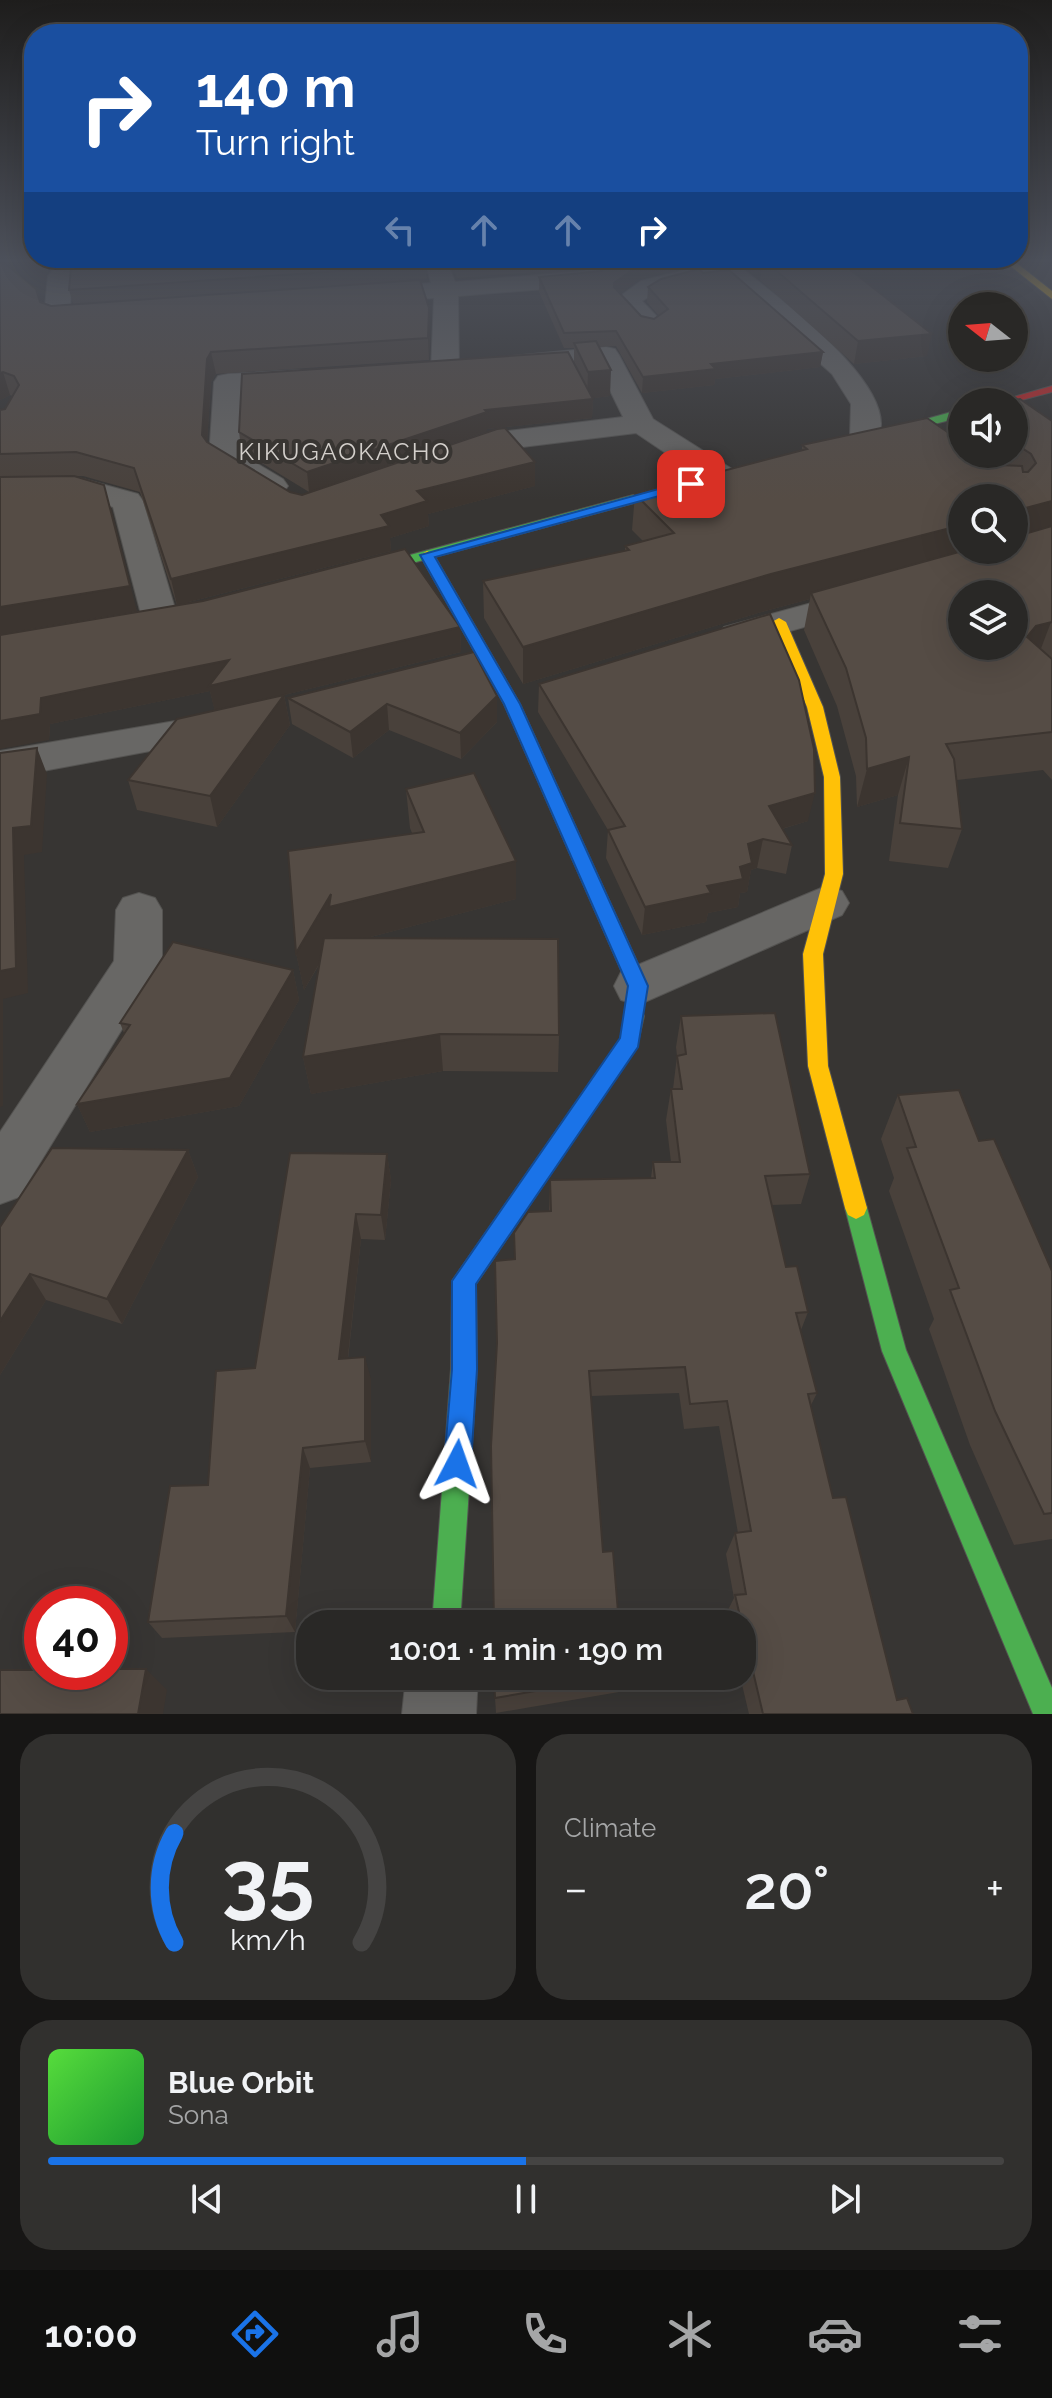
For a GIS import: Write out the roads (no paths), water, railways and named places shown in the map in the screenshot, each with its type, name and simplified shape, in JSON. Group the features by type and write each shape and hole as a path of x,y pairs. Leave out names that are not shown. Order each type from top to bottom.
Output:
{"main road":[{"path":"1028,395 1052,389"},
{"path":"855,440 948,417"},
{"path":"383,566 728,474"},
{"path":"427,555 473,664 527,699 638,986 630,1041 464,1281 464,1369 447,1610"},
{"path":"779,622 815,707 832,777 834,874 813,954 818,1066 894,1351 1048,1714"}],"street":[{"path":"445,341 445,370"},
{"path":"811,341 843,369 865,404 855,440"},
{"path":"414,372 606,355 641,424 728,474"},
{"path":"294,500 224,457 228,382 321,377"},
{"path":"435,462 492,442 641,424"},
{"path":"907,427 943,453"},
{"path":"0,490 83,488 127,501 162,622"},
{"path":"705,645 897,590"},
{"path":"0,765 256,717"},
{"path":"638,986 826,903"},
{"path":"0,1179 138,964 139,910"},
{"path":"439,1714 441,1690"}],"district":[{"name":"KIKUGAOKACHO","path":"345,452"}]}
